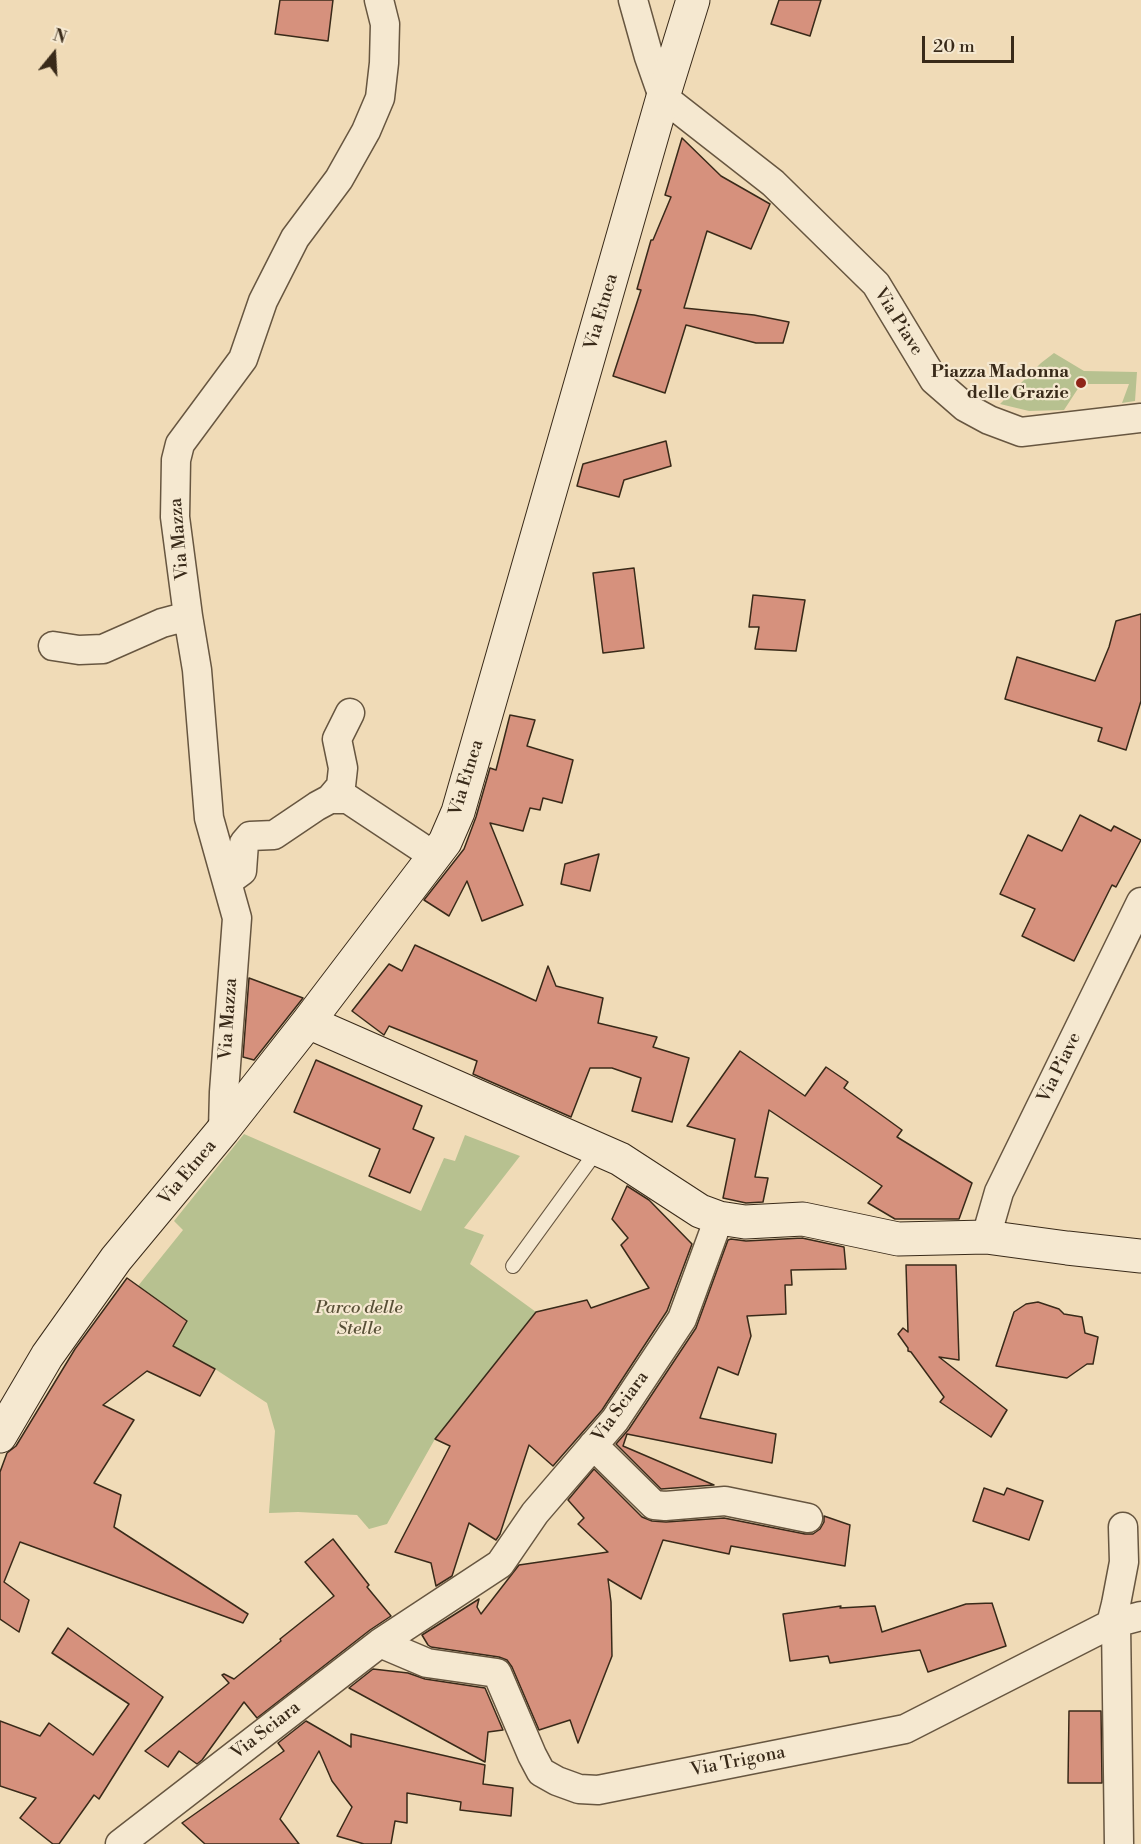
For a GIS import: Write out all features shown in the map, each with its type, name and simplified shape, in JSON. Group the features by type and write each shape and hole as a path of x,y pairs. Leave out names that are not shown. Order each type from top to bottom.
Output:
{"main road":[{"name":"Via Etnea","path":"2,1429 46,1356 116,1259 223,1130 308,1022 444,842 458,812 663,97 693,0"},
{"path":"308,1022 620,1159 700,1211 719,1218 745,1222 803,1219 898,1239 986,1237 1141,1256"}],"street":[{"name":"Via Mazza","path":"223,1130 237,918 209,818 197,670 175,517 176,460 180,444 243,359 263,301 281,263 310,216 339,179 366,131 380,98 384,63 385,24 379,0"},
{"path":"633,0 663,97"},
{"name":"Via Piave","path":"663,97 772,183 876,284 934,380 965,407 1021,432 1141,418"},
{"path":"53,646 79,650 104,649 162,623 188,616"},
{"path":"330,800 341,786 343,768 337,739 350,713"},
{"path":"227,882 242,871 244,843 250,836 274,835 317,806 330,800 348,799 434,856"},
{"name":"Via Piave","path":"986,1237 999,1192 1141,902"},
{"name":"Via Sciara","path":"120,1844 380,1643 500,1564 535,1513 615,1420 682,1319 719,1218"},
{"path":"593,1445 654,1505 725,1501 808,1518"},
{"path":"1119,1844 1123,1527"},
{"name":"Via Trigona","path":"380,1643 427,1663 497,1672 532,1755 542,1772 579,1789 598,1790 905,1729 1123,1621"}],"lane":[{"path":"513,1266 598,1149"}],"green space":[{"path":"1054,353 1084,371 1137,372 1135,401 1122,403 1129,384 1081,384 1064,410 1029,411 1000,404"},
{"name":"Parco delle Stelle","path":"244,1134 421,1211 444,1158 455,1161 465,1135 520,1156 464,1228 484,1235 470,1264 536,1312 435,1439 387,1524 369,1529 357,1515 269,1513 275,1431 267,1403 215,1369 172,1346 138,1286 183,1230 174,1221"}],"building":[{"path":"280,0 333,0 328,41 275,34"},
{"path":"779,0 821,0 810,36 771,24"},
{"path":"682,138 721,176 770,204 751,249 707,231 684,308 754,315 789,322 783,343 756,343 686,325 665,393 613,376 641,290 637,289 651,240 653,240 671,197 665,195"},
{"path":"666,441 671,466 624,480 619,497 577,486 583,464"},
{"path":"634,568 644,648 603,653 593,573"},
{"path":"753,595 805,600 796,651 755,649 759,627 749,627"},
{"path":"1141,614 1141,701 1126,750 1098,741 1102,728 1005,699 1017,657 1095,681 1109,647 1116,621"},
{"path":"510,715 535,720 527,746 573,760 562,803 543,798 540,810 530,808 523,831 490,823 523,905 482,921 467,881 449,916 424,900 464,849 490,768 496,770"},
{"path":"1080,815 1111,831 1114,826 1141,840 1116,887 1112,885 1074,961 1022,936 1035,909 1000,894 1028,835 1062,851"},
{"path":"599,854 590,891 561,884 565,864"},
{"path":"415,945 536,1001 548,966 556,986 603,998 598,1023 657,1037 653,1047 689,1058 672,1122 632,1111 641,1078 612,1068 590,1068 571,1117 473,1074 477,1061 389,1026 384,1035 352,1011 389,964 402,971"},
{"path":"249,978 303,998 254,1060 243,1057"},
{"path":"740,1051 805,1096 826,1067 848,1082 844,1088 902,1130 897,1137 972,1183 959,1219 895,1219 868,1203 882,1186 769,1110 755,1177 768,1178 763,1202 746,1203 723,1198 735,1139 687,1126"},
{"path":"316,1060 422,1106 413,1129 434,1138 410,1193 369,1176 380,1149 294,1112"},
{"path":"627,1186 649,1200 692,1244 667,1311 602,1410 553,1466 529,1445 500,1534 496,1540 469,1523 452,1576 436,1586 431,1563 395,1552 450,1446 435,1439 536,1312 587,1300 591,1308 649,1288 621,1245 628,1238 612,1219"},
{"path":"802,1238 844,1247 846,1269 791,1270 792,1285 785,1285 786,1314 747,1316 751,1336 738,1375 718,1367 700,1418 776,1434 772,1463 627,1434 623,1446 714,1485 661,1489 616,1444 629,1429 696,1328 728,1240"},
{"path":"906,1265 956,1265 959,1360 939,1357 1007,1410 991,1437 940,1402 944,1397 908,1351 898,1334 903,1328 908,1332"},
{"path":"127,1278 187,1321 173,1346 215,1369 200,1396 147,1371 103,1405 134,1420 94,1483 121,1495 114,1527 248,1614 243,1623 20,1542 4,1582 29,1600 19,1632 0,1619 0,1472 7,1453 16,1446 75,1349"},
{"path":"1038,1302 1059,1309 1064,1314 1082,1317 1085,1333 1098,1337 1093,1364 1087,1364 1067,1378 996,1366 1014,1312 1026,1304"},
{"path":"594,1469 642,1517 652,1521 724,1518 805,1534 813,1534 820,1529 824,1516 850,1525 845,1566 731,1546 729,1554 663,1540 641,1599 608,1579 611,1602 612,1656 578,1743 570,1720 539,1730 507,1660 431,1647 422,1635 479,1599 477,1607 481,1614 519,1565 608,1552 578,1524 584,1518 568,1500"},
{"path":"984,1488 1004,1495 1007,1488 1043,1501 1029,1540 973,1521"},
{"path":"333,1539 391,1616 257,1718 244,1702 197,1764 179,1751 168,1767 145,1751 229,1683 222,1675 234,1679 334,1596 305,1562"},
{"path":"992,1603 1006,1646 928,1672 920,1650 830,1663 828,1656 790,1661 783,1614 841,1606 840,1608 875,1606 882,1632 966,1604"},
{"path":"68,1628 163,1697 99,1799 94,1795 59,1844 53,1844 20,1818 36,1798 0,1786 0,1721 40,1736 49,1723 93,1755 129,1704 52,1653"},
{"path":"373,1669 408,1673 425,1679 485,1688 503,1730 488,1732 485,1762 349,1688"},
{"path":"1069,1711 1101,1711 1102,1783 1068,1783"},
{"path":"306,1721 351,1747 351,1734 485,1765 483,1784 513,1788 511,1816 460,1810 461,1802 407,1793 407,1823 395,1821 391,1844 364,1844 337,1836 352,1807 332,1781 319,1751 280,1819 299,1844 205,1844 182,1823 284,1751 278,1743"}],"place":[{"name":"Piazza Madonna delle Grazie","path":"1081,383"}]}
